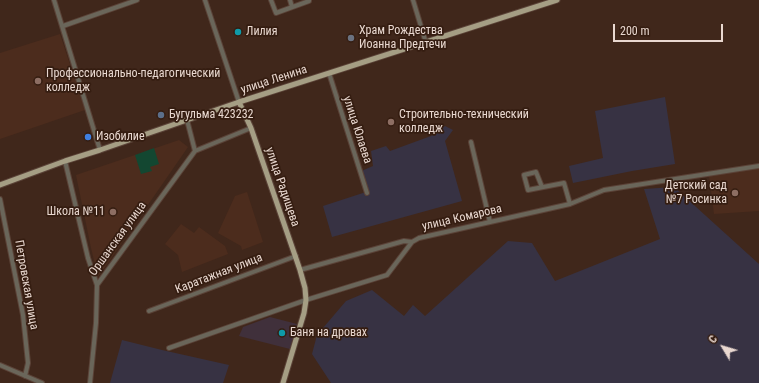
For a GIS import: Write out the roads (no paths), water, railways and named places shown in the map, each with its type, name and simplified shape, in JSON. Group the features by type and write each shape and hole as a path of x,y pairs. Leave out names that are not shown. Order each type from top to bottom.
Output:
{"main road":[{"name":"улица Ленина","path":"0,185 65,161 239,102 557,0"},
{"name":"улица Радищева","path":"239,102 250,128 296,256 306,300 304,313 283,383"}],"street":[{"path":"54,0 100,150"},
{"path":"63,26 137,0"},
{"name":"улица Радищева","path":"205,0 239,102"},
{"path":"271,0 276,13 309,1 308,0"},
{"path":"290,0 292,7"},
{"path":"413,0 426,43"},
{"name":"улица Юлаева","path":"329,73 367,193"},
{"path":"187,120 195,151 250,128"},
{"path":"471,142 490,222"},
{"name":"Оршанская улица","path":"90,383 96,323 97,285 195,151"},
{"path":"65,161 88,258 97,285"},
{"name":"улица Комарова","path":"169,348 306,300 387,275 412,242 420,238 570,204 604,190 759,166"},
{"path":"542,187 536,172 524,175 528,190 564,183 570,204"},
{"name":"Петровская улица","path":"0,199 23,315 28,363 26,376"},
{"path":"300,270 404,241 412,242"},
{"name":"Каратажная улица","path":"149,311 296,256"},
{"path":"0,365 42,383"}],"place":[{"name":"Лилия","path":"238,32"},
{"name":"Храм Рождества Иоанна Предтечи","path":"351,38"},
{"name":"Профессионально-педагогический колледж","path":"38,81"},
{"name":"Бугульма 423232","path":"161,115"},
{"name":"Строительно-технический колледж","path":"391,122"},
{"name":"Изобилие","path":"88,137"},
{"name":"Детский сад №7 Росинка","path":"735,193"},
{"name":"Школа №11","path":"113,212"},
{"name":"Баня на дровах","path":"282,333"}]}
